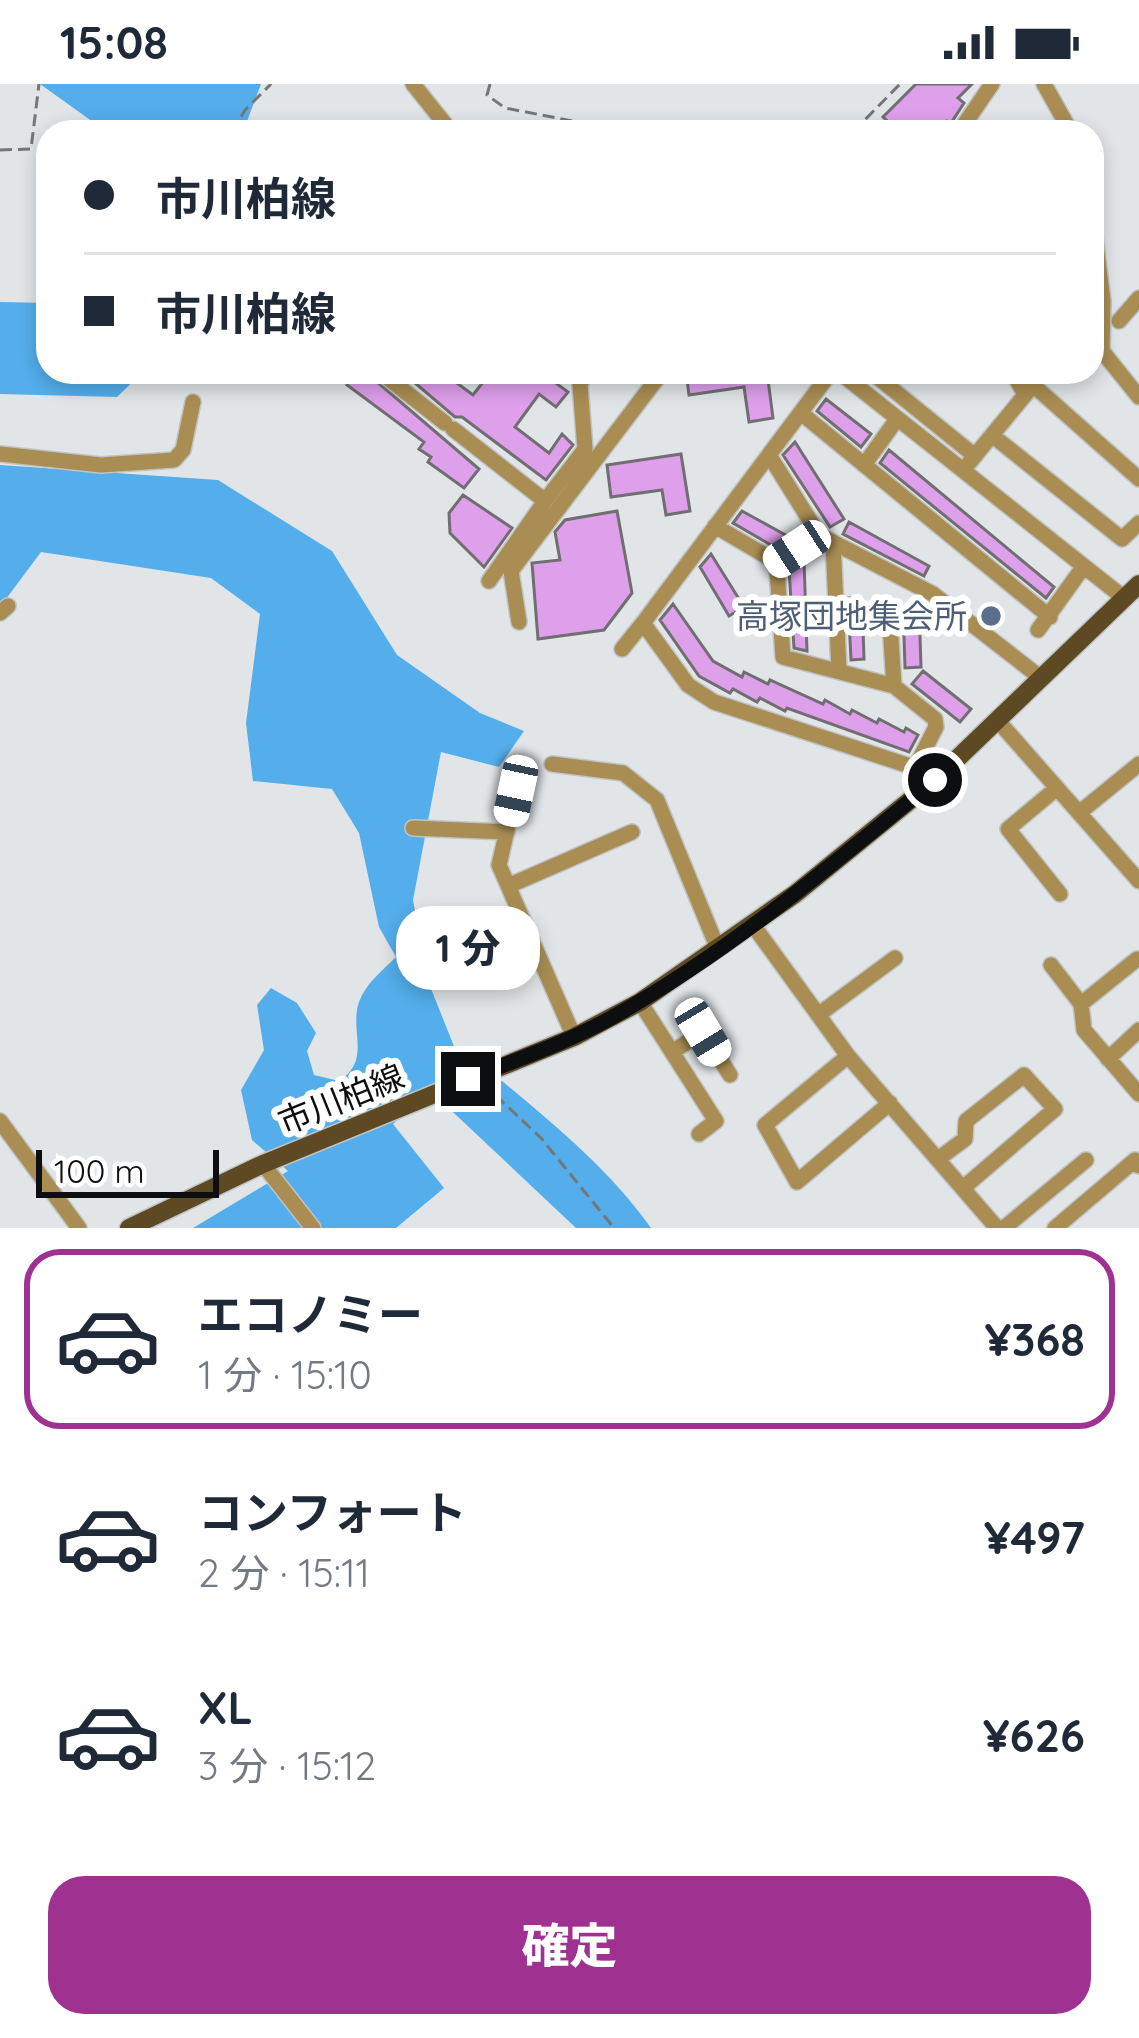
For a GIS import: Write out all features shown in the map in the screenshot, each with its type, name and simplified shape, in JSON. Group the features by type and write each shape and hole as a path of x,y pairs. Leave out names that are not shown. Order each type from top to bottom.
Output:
{"main road":[{"name":"市川柏線","path":"129,1228 262,1164 574,1037 640,1002 753,925 935,780 1139,584"}],"street":[{"path":"413,84 442,120"},
{"path":"966,120 992,84"},
{"path":"1044,84 1064,120"},
{"path":"1119,321 1139,298"},
{"path":"1104,353 1139,397"},
{"path":"395,384 545,501"},
{"path":"490,580 585,449 580,384"},
{"path":"519,622 511,571 653,384"},
{"path":"622,649 825,384"},
{"path":"851,384 1124,598"},
{"path":"886,384 975,456"},
{"path":"963,470 1034,384 1139,479"},
{"path":"0,454 101,465 174,460 183,450 193,402"},
{"path":"801,413 1044,623 1084,566"},
{"path":"864,464 897,418"},
{"path":"993,436 1122,539 1139,523"},
{"path":"769,455 826,538 933,594 1041,678"},
{"path":"715,526 774,564"},
{"path":"774,564 826,538"},
{"path":"826,538 839,670"},
{"path":"774,564 783,657 894,686 935,719 936,727 915,767"},
{"path":"889,608 894,686"},
{"path":"643,623 688,685 714,702 915,767 935,780"},
{"path":"998,721 1139,881"},
{"path":"552,764 623,773 657,800 718,949"},
{"path":"1079,813 1139,764"},
{"path":"1058,788 1008,829 1060,893"},
{"path":"516,791 500,865 574,1037"},
{"path":"412,828 507,832"},
{"path":"508,886 632,832"},
{"path":"454,929 524,924"},
{"path":"753,925 848,1056 1000,1228 1086,1160"},
{"path":"818,1015 895,958"},
{"path":"1081,1004 1138,959"},
{"path":"1051,965 1081,1004 1084,1030 1139,1094"},
{"path":"640,1002 716,1121 699,1135"},
{"path":"1108,1058 1139,1030"},
{"path":"672,1052 703,1032 730,1075"},
{"path":"848,1056 765,1125 797,1182 890,1103"},
{"path":"938,1159 965,1139 966,1121 1024,1075 1055,1109 963,1188"},
{"path":"0,1121 79,1228"},
{"path":"1055,1228 1135,1160 1139,1166"},
{"path":"262,1164 313,1228"}],"path":[{"path":"0,150 31,149 39,84"},
{"path":"239,120 271,84"},
{"path":"490,84 487,95 505,108 568,120"},
{"path":"865,120 900,84"},
{"path":"189,384 193,402"},
{"path":"479,1093 492,1092 541,1138 614,1228"}],"shaded area":[{"path":"40,84 261,84 248,120 90,120"},
{"path":"0,302 36,303 36,384 131,384 117,397 0,394"},
{"path":"0,465 218,480 332,551 397,655 480,713 524,731 499,767 441,752 413,900 428,981 461,1064 393,1124 444,1188 396,1228 193,1228 288,1171 252,1140 241,1090 264,1050 257,1005 271,988 297,1003 316,1033 307,1051 314,1075 339,1081 355,1064 362,995 396,957 379,927 359,833 332,789 253,781 246,723 260,614 211,578 41,552 0,607"},
{"path":"502,1081 600,1168 651,1228 576,1228 439,1099"}],"building":[{"path":"916,84 972,84 958,98 964,103 953,120 883,117"},
{"path":"380,384 479,469 464,488 428,462 431,457 419,449 424,442 347,385"},
{"path":"416,384 458,384 473,395 482,384 557,384 568,392 556,407 539,394 515,427 549,453 562,434 573,445 546,480 462,417 455,417"},
{"path":"688,384 769,384 773,418 749,422 744,387 689,395"},
{"path":"826,399 871,434 861,447 817,411"},
{"path":"795,442 844,519 830,527 783,455"},
{"path":"889,450 1054,587 1046,598 880,463"},
{"path":"681,454 690,511 666,515 662,490 611,497 607,465"},
{"path":"463,495 512,528 484,567 450,533 449,513"},
{"path":"617,511 632,593 604,630 538,639 532,563 560,560 555,532 565,520"},
{"path":"742,511 791,538 776,548 733,523"},
{"path":"849,522 929,566 924,576 843,534"},
{"path":"711,554 744,607 729,616 700,567"},
{"path":"804,560 807,651 794,648 789,569"},
{"path":"848,598 862,598 864,659 851,660"},
{"path":"673,604 713,661 742,677 744,672 768,684 770,680 850,714 852,710 877,723 879,719 904,732 906,728 918,735 909,752 785,711 760,698 757,702 733,689 730,693 699,676 660,620"},
{"path":"903,606 919,606 921,667 905,668"},
{"path":"923,671 971,709 960,722 912,684"}],"place":[{"name":"高塚団地集会所","path":"991,616"}],"route":[{"path":"468,1079 589,1030 640,1002 795,894 935,780"}]}
